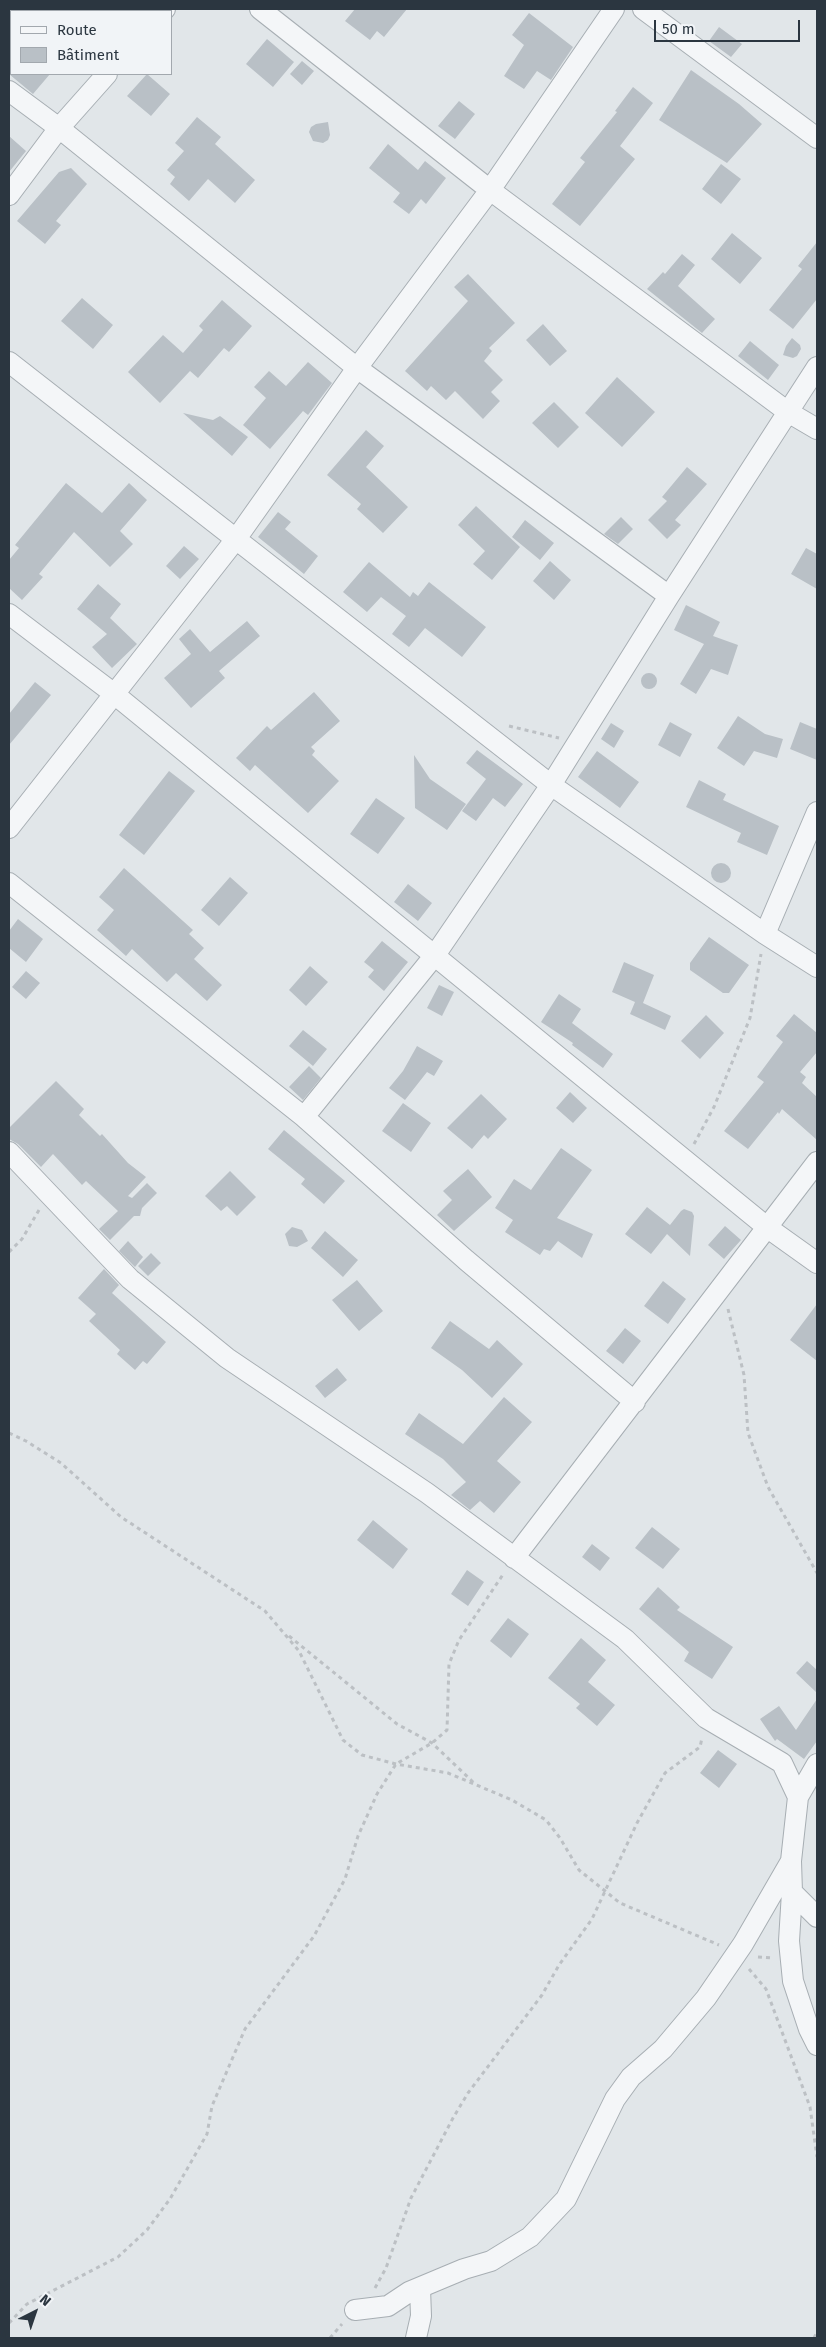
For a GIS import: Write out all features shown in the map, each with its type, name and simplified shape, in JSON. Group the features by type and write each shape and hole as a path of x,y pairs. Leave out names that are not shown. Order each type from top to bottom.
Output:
{"street":[{"path":"260,9 490,190 788,412 817,429"},
{"path":"9,828 113,693 236,539 357,368 490,190 614,9"},
{"path":"643,9 817,138"},
{"path":"9,196 59,128 106,75"},
{"path":"9,90 59,128 357,368 669,596"},
{"path":"9,362 551,785 765,934 817,967"},
{"path":"304,1117 435,955 551,785 669,596 817,367"},
{"path":"9,614 113,693 768,1228 817,1263"},
{"path":"765,934 817,812"},
{"path":"9,883 304,1117 466,1260 635,1402"},
{"path":"9,1152 130,1279 227,1358 427,1493 624,1639 706,1718 782,1763 798,1797"},
{"path":"514,1558 817,1162"},
{"path":"817,1764 798,1797 790,1861 792,1892 789,1941 793,1980 809,2029 817,2045"},
{"path":"355,2310 388,2306 420,2288 464,2269 491,2261 530,2237 566,2198 615,2100 631,2077 663,2049 706,1998 736,1954 790,1861"},
{"path":"792,1892 817,1917"},
{"path":"416,2338 421,2316 420,2288"}],"path":[{"path":"506,726 561,738 584,732"},
{"path":"685,1160 714,1107 750,1018 765,934"},
{"path":"9,1252 22,1239 49,1192"},
{"path":"723,1286 744,1375 748,1433 768,1487 817,1573"},
{"path":"9,1433 26,1440 61,1463 121,1517 266,1611 299,1651 343,1740 362,1755 396,1764 448,1773 512,1800 546,1820 560,1838 579,1870 620,1903 706,1938 736,1954 766,1989 810,2107 817,2157"},
{"path":"9,2324 28,2304 118,2257 147,2230 170,2199 208,2134 212,2106 245,2029 314,1936 346,1879 358,1836 377,1794 396,1764 432,1743 447,1730 449,1664 459,1640 514,1558"},
{"path":"281,1630 397,1724 432,1743 476,1785"},
{"path":"330,2338 378,2285 411,2198 453,2118 468,2093 542,1995 559,1965 592,1919 637,1822 665,1773 700,1746 706,1718"},
{"path":"814,2338 817,2332"}],"building":[{"path":"355,9 407,9 384,37 377,31 370,40 345,21"},
{"path":"529,13 573,47 551,80 537,71 524,89 504,76 524,45 512,35"},
{"path":"719,27 742,44 731,57 709,41"},
{"path":"267,39 294,62 273,87 246,64"},
{"path":"302,61 314,71 302,85 290,74"},
{"path":"691,70 739,104 762,124 727,163 659,120"},
{"path":"10,75 49,75 33,94"},
{"path":"146,75 170,94 151,116 127,96"},
{"path":"633,87 653,103 620,146 635,159 580,226 552,204 585,162 580,158 617,112 615,111"},
{"path":"459,101 475,114 455,139 438,126"},
{"path":"197,117 221,137 215,144 255,180 235,203 208,179 189,201 170,184 175,177 167,170 184,151 175,143"},
{"path":"328,122 330,135 328,140 323,143 313,141 309,132 311,127"},
{"path":"9,136 26,151 9,172"},
{"path":"388,144 418,170 425,161 446,178 426,204 421,199 409,214 393,202 400,193 369,168"},
{"path":"721,164 741,179 721,204 702,189"},
{"path":"71,168 87,184 56,221 61,225 45,244 17,221 59,172"},
{"path":"732,233 762,258 740,284 711,259"},
{"path":"817,242 817,299 793,329 769,310 802,269 798,266"},
{"path":"682,254 695,265 678,286 715,319 702,333 647,289 663,272 665,274"},
{"path":"468,274 515,323 489,348 492,351 484,361 503,380 491,392 500,401 483,419 455,391 446,400 431,386 427,391 405,371 468,301 454,287"},
{"path":"82,298 113,325 93,349 61,321"},
{"path":"222,300 252,326 229,352 224,348 198,378 190,371 160,403 128,372 163,335 183,353 203,330 199,326"},
{"path":"543,324 567,351 550,366 526,340"},
{"path":"792,338 800,345 801,349 797,356 793,358 783,355 786,346"},
{"path":"750,341 779,365 768,380 738,356"},
{"path":"308,362 332,383 308,415 303,411 270,449 243,425 266,398 254,387 269,371 286,386"},
{"path":"617,377 655,412 622,447 585,413"},
{"path":"554,402 579,427 558,448 532,423"},
{"path":"183,413 213,420 220,416 248,437 232,456"},
{"path":"366,430 384,446 366,467 408,507 383,533 357,509 361,504 327,475"},
{"path":"687,467 707,484 675,520 681,525 667,539 648,520 667,501 662,497"},
{"path":"66,483 102,513 129,483 147,500 120,531 133,544 110,567 74,532 39,574 43,577 22,600 9,588 9,560 19,548 15,545"},
{"path":"476,506 520,547 492,580 473,564 485,551 458,525"},
{"path":"278,512 291,522 285,529 318,556 304,574 258,537"},
{"path":"621,517 633,529 618,544 604,534"},
{"path":"525,520 554,543 540,560 512,537"},
{"path":"184,546 199,559 180,579 166,566"},
{"path":"806,548 817,554 817,589 791,574"},
{"path":"550,561 571,580 554,600 533,581"},
{"path":"369,562 410,597 413,592 418,596 429,582 486,627 462,657 425,628 409,647 392,634 406,616 381,597 367,612 343,592"},
{"path":"98,584 121,604 110,618 137,644 112,668 92,647 107,634 77,609"},
{"path":"686,605 720,622 713,636 738,645 728,675 711,669 696,694 680,684 704,644 674,630"},
{"path":"247,621 260,636 219,671 225,678 191,708 164,678 191,654 179,639 190,629 210,652"},
{"path":"646,673 652,673 657,678 655,687 646,689 641,684 641,678"},
{"path":"35,682 51,695 9,745 9,714"},
{"path":"314,692 340,721 311,747 315,751 312,755 339,781 308,813 255,765 250,771 236,758 267,726 271,730"},
{"path":"738,716 765,734 783,739 777,758 754,751 744,766 717,748"},
{"path":"670,722 692,734 680,757 658,745"},
{"path":"800,722 817,729 817,760 790,749"},
{"path":"611,723 624,731 614,748 601,739"},
{"path":"477,750 523,784 505,807 493,798 476,821 462,811 486,779 466,763"},
{"path":"597,751 639,782 620,808 578,777"},
{"path":"414,755 430,779 466,804 447,830 415,808"},
{"path":"169,771 195,791 144,855 119,835"},
{"path":"699,780 726,794 723,800 779,826 767,855 737,842 741,833 686,807"},
{"path":"376,798 405,818 378,854 350,834"},
{"path":"721,863 728,866 731,873 728,880 721,883 714,880 711,873 714,866"},
{"path":"124,868 193,930 189,934 204,948 194,959 222,985 207,1001 176,973 167,982 132,949 126,956 97,930 114,910 99,897"},
{"path":"230,877 248,893 219,926 201,910"},
{"path":"408,884 432,903 418,921 394,902"},
{"path":"18,919 43,939 26,962 9,948 9,931"},
{"path":"709,937 749,965 729,993 723,993 690,970 690,963"},
{"path":"382,941 408,962 384,991 368,977 374,970 364,962"},
{"path":"624,962 654,975 643,1003 671,1016 665,1030 630,1014 635,1002 612,992"},
{"path":"310,966 328,982 306,1006 289,990"},
{"path":"26,971 40,983 26,999 12,987"},
{"path":"439,985 454,992 442,1016 427,1008"},
{"path":"559,994 581,1009 572,1023 613,1054 603,1068 572,1045 573,1043 541,1022"},
{"path":"794,1014 817,1033 817,1052 800,1072 806,1077 802,1083 817,1097 817,1140 782,1109 748,1149 724,1131 764,1082 757,1077 783,1042 776,1036"},
{"path":"706,1015 724,1033 700,1059 681,1041"},
{"path":"303,1030 327,1049 313,1066 289,1046"},
{"path":"417,1046 443,1061 434,1076 427,1072 405,1100 389,1088 403,1071"},
{"path":"309,1066 321,1078 303,1100 289,1087"},
{"path":"56,1081 84,1109 79,1115 100,1136 102,1134 128,1163 146,1177 128,1196 132,1198 147,1183 157,1193 142,1208 140,1216 134,1216 110,1240 99,1229 118,1211 86,1181 82,1185 53,1154 41,1167 18,1144 9,1139 9,1128"},
{"path":"570,1092 587,1108 573,1123 556,1108"},
{"path":"481,1094 507,1119 488,1139 484,1135 472,1149 447,1128"},
{"path":"403,1103 431,1123 411,1152 382,1131"},
{"path":"284,1130 345,1181 324,1204 301,1184 305,1179 268,1149"},
{"path":"561,1148 592,1170 557,1218 593,1234 582,1258 558,1241 550,1251 544,1249 540,1255 505,1232 513,1220 495,1208 514,1179 531,1190"},
{"path":"468,1169 492,1197 454,1231 437,1215 452,1200 443,1191"},
{"path":"230,1171 256,1197 237,1216 227,1206 221,1211 205,1196"},
{"path":"647,1207 670,1225 684,1209 692,1212 694,1216 690,1256 667,1234 651,1254 625,1234"},
{"path":"725,1226 741,1240 724,1259 708,1245"},
{"path":"292,1227 302,1230 308,1241 297,1247 289,1246 285,1234"},
{"path":"325,1231 358,1260 343,1277 311,1248"},
{"path":"128,1241 143,1257 135,1267 119,1251"},
{"path":"151,1253 161,1263 148,1276 138,1266"},
{"path":"104,1269 119,1285 112,1293 166,1342 147,1364 143,1361 135,1370 117,1354 120,1350 89,1321 96,1314 78,1298"},
{"path":"357,1280 383,1311 359,1331 332,1300"},
{"path":"663,1281 686,1299 668,1324 644,1306"},
{"path":"817,1304 817,1361 790,1340"},
{"path":"450,1321 489,1349 497,1340 523,1364 492,1398 462,1370 431,1348"},
{"path":"625,1328 641,1341 623,1364 606,1351"},
{"path":"337,1368 347,1380 325,1398 315,1386"},
{"path":"504,1397 532,1422 497,1461 521,1482 494,1513 480,1501 470,1510 451,1495 466,1482 443,1459 405,1434 419,1413 463,1444"},
{"path":"373,1520 408,1549 393,1569 357,1540"},
{"path":"652,1527 680,1549 663,1569 635,1548"},
{"path":"592,1544 610,1558 600,1571 582,1557"},
{"path":"467,1570 484,1582 468,1606 451,1594"},
{"path":"658,1587 680,1607 677,1610 733,1647 712,1679 684,1661 689,1652 639,1609"},
{"path":"508,1618 529,1634 511,1658 490,1641"},
{"path":"581,1638 606,1660 588,1682 615,1705 597,1726 576,1708 580,1704 548,1678"},
{"path":"807,1661 817,1670 817,1693 796,1673"},
{"path":"817,1699 817,1741 804,1759 777,1739 775,1741 760,1719 779,1706 796,1730"},
{"path":"718,1750 737,1764 719,1788 700,1773"}]}
